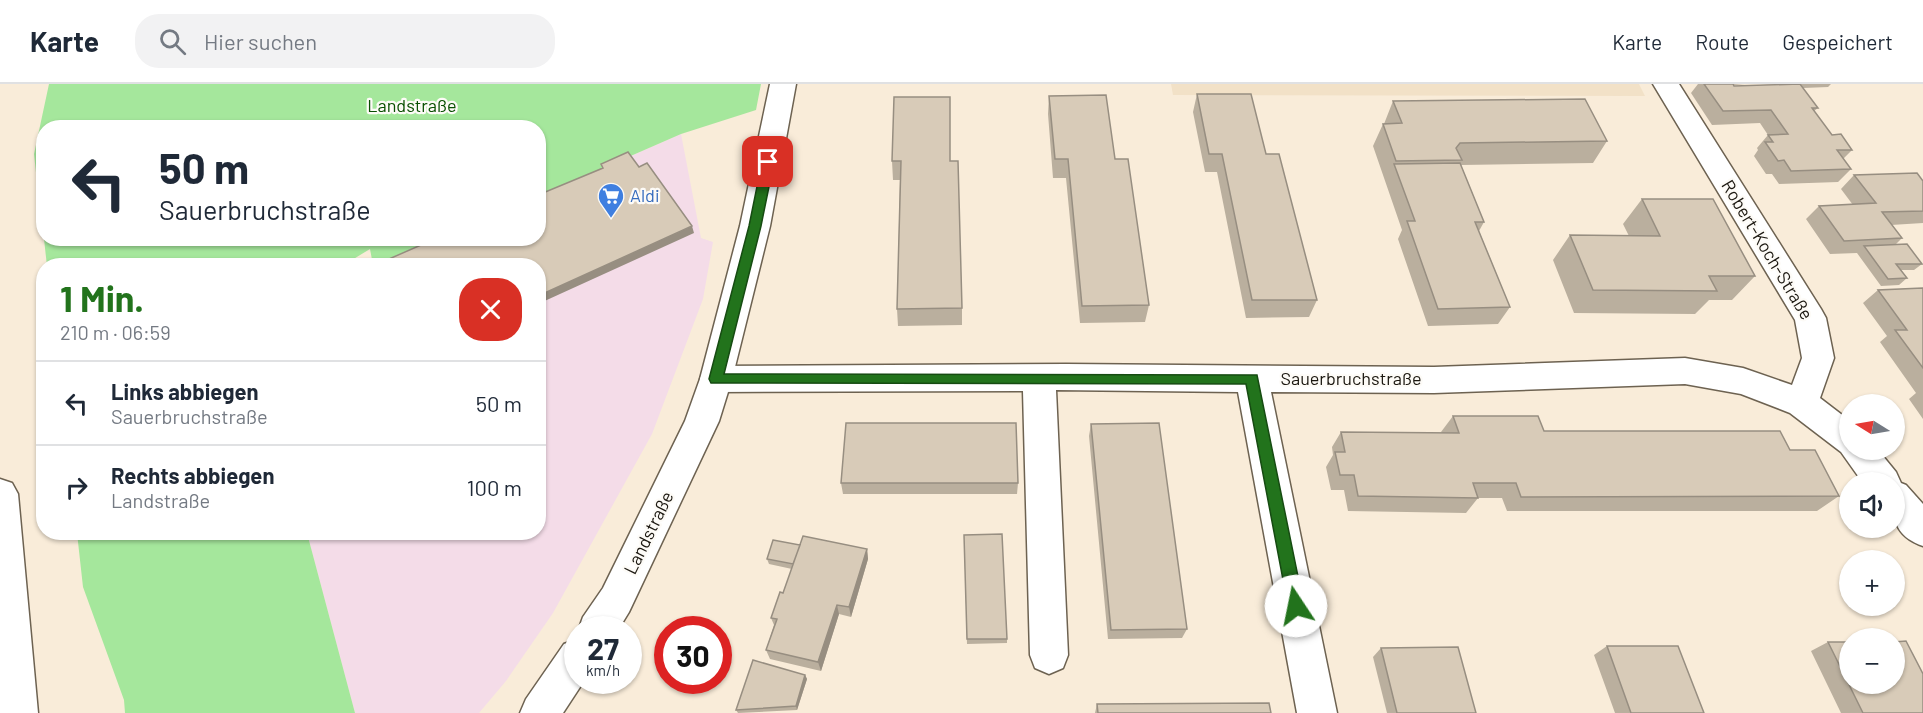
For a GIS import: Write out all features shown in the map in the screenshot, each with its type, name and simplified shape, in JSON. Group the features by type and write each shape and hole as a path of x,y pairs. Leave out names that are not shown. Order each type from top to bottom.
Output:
{"street":[{"name":"Landstraße","path":"605,616 616,600 689,451 716,379 755,226 783,84"},
{"name":"Robert-Koch-Straße","path":"1666,84 1810,318 1818,358 1802,403"},
{"name":"Sauerbruchstraße","path":"716,379 1434,380 1685,371 1743,381 1802,403"},
{"path":"1040,378 1048,655"},
{"path":"1252,379 1317,713"},
{"path":"1802,403 1839,432"},
{"path":"1865,460 1875,472"},
{"path":"0,494 18,713"},
{"path":"1905,509 1923,530"},
{"path":"542,713 564,679"}],"shaded area":[{"path":"1171,84 1639,84 1645,96 1173,95"},
{"path":"681,134 701,238 713,242 703,299 652,434 553,613 506,681 479,713 355,713 309,540 546,540 546,258 539,258 539,246 546,246 546,193"}],"green space":[{"path":"49,84 761,84 756,110 681,134 546,193 546,120 41,120"},
{"path":"36,145 36,173 34,154"},
{"path":"45,246 421,246 391,258 372,258 370,249 355,258 46,258"},
{"path":"78,540 309,540 355,713 125,713 124,700 83,587"}],"building":[{"path":"1704,84 1733,84 1734,86 1800,84 1818,108 1812,108 1832,135 1841,134 1852,150 1837,150 1851,169 1791,171 1784,160 1778,161 1765,142 1773,142 1768,135 1788,134 1771,110 1723,111"},
{"path":"1197,94 1251,94 1266,154 1279,154 1317,300 1252,300 1222,154 1209,154"},
{"path":"1106,95 1115,159 1128,159 1149,305 1082,306 1068,159 1055,159 1049,96"},
{"path":"894,97 950,97 950,161 958,161 962,308 897,309 901,161 892,161"},
{"path":"1585,99 1607,141 1460,143 1456,148 1462,160 1396,161 1383,124 1402,123 1393,101"},
{"name":"Aldi","path":"628,152 639,167 647,163 692,226 546,292 546,258 391,258 419,246 546,246 546,192 603,168 601,164"},
{"path":"1460,163 1484,222 1475,222 1510,307 1438,309 1407,221 1415,221 1394,164"},
{"path":"1917,173 1923,181 1923,211 1882,212 1902,238 1844,241 1819,206 1876,203 1854,175"},
{"path":"1642,199 1713,199 1755,276 1709,276 1717,291 1593,290 1570,235 1660,236"},
{"path":"1907,244 1922,264 1896,264 1907,278 1888,279 1864,246"},
{"path":"1923,288 1923,368 1895,330 1907,330 1878,290"},
{"path":"1453,416 1538,416 1544,431 1780,431 1790,450 1815,450 1839,496 1521,497 1516,483 1473,483 1478,498 1358,496 1354,475 1340,475 1335,452 1345,452 1341,432 1459,433"},
{"path":"846,423 1016,423 1018,483 841,483"},
{"path":"1159,423 1187,629 1111,630 1091,424"},
{"path":"1002,534 1007,639 967,639 964,535"},
{"path":"803,536 867,549 849,607 837,605 818,662 766,650 777,619 771,618 780,592 783,593"},
{"path":"773,540 800,545 793,564 767,559"},
{"path":"1905,641 1923,674 1923,713 1863,713 1854,694 1905,694"},
{"path":"1828,642 1839,642 1839,664"},
{"path":"1607,646 1678,646 1704,713 1631,713"},
{"path":"1458,647 1476,713 1397,713 1381,648"},
{"path":"753,660 805,675 796,706 736,710"},
{"path":"1269,703 1271,713 1098,713 1097,704"}],"place":[{"name":"Aldi","path":"611,219"}],"route":[{"path":"768,162 755,226 716,379 1053,377 1252,379 1296,606"}]}
